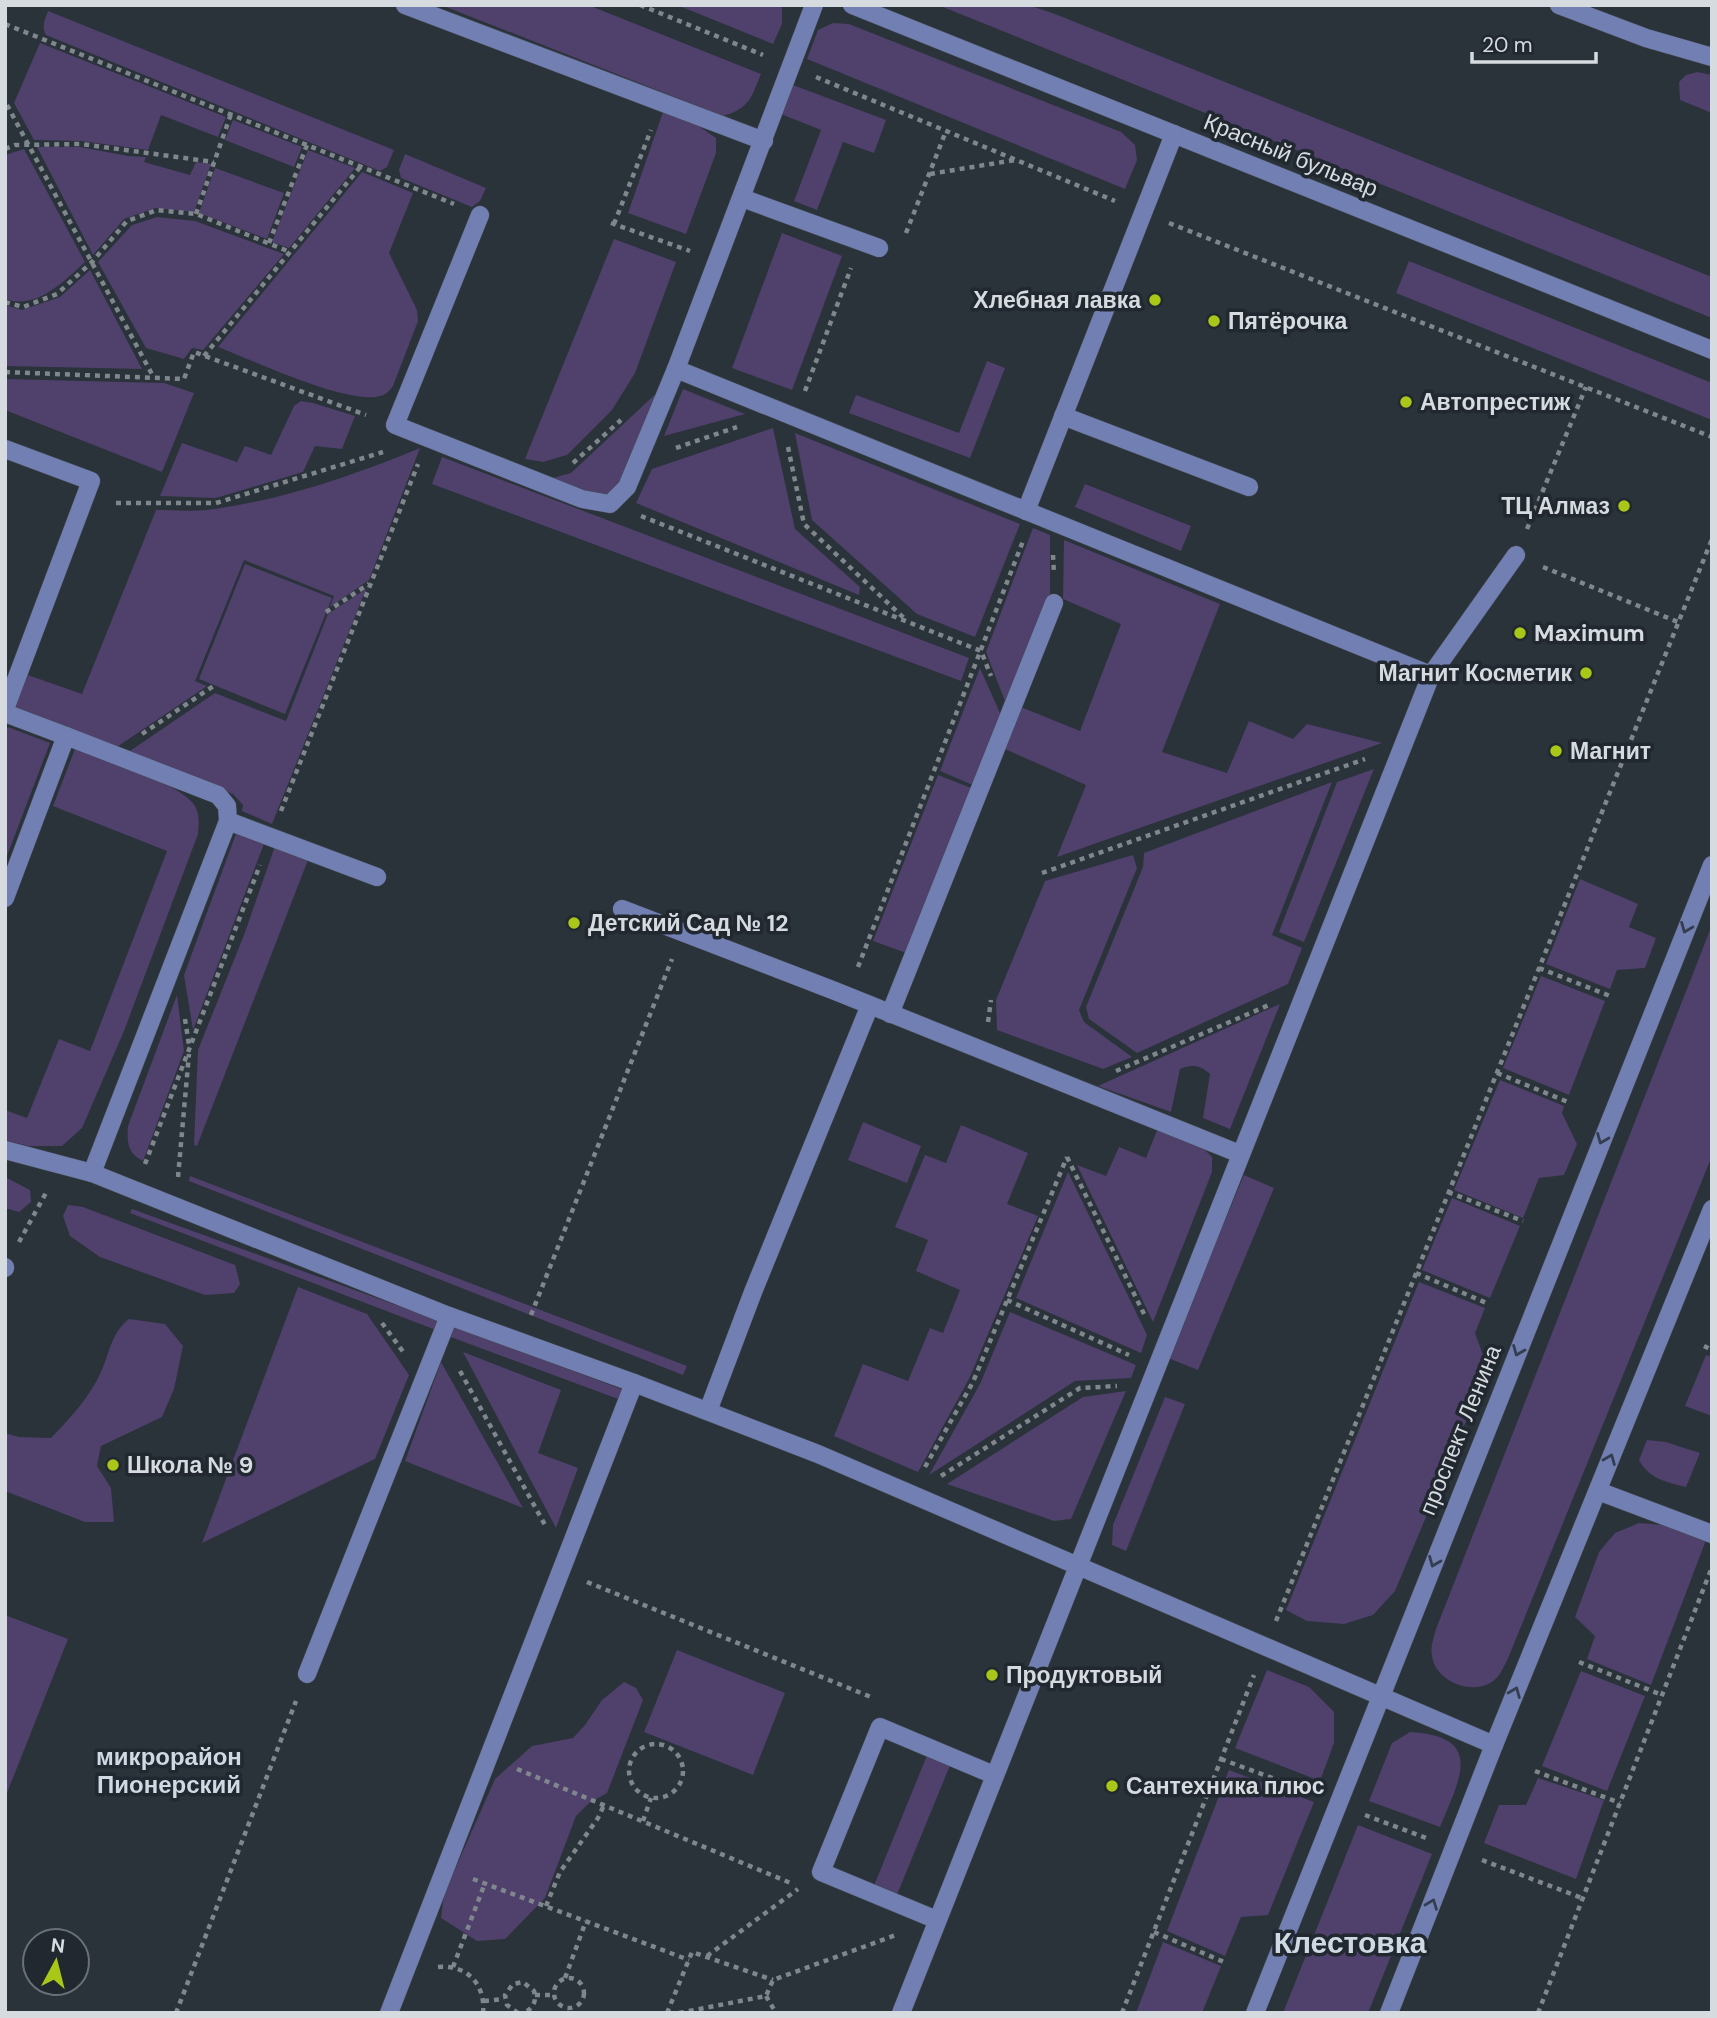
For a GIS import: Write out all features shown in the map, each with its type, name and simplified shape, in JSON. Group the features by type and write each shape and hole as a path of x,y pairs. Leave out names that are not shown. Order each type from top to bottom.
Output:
{"street":[{"path":"405,5 764,141"},
{"path":"480,215 396,425 582,499 610,504 627,487 640,460 814,5"},
{"name":"Красный бульвар","path":"852,5 1712,349"},
{"path":"1559,5 1646,38 1712,57"},
{"path":"1030,513 1063,416 1174,134"},
{"path":"742,198 879,248"},
{"path":"676,369 1431,674"},
{"path":"1063,416 1249,486"},
{"path":"5,449 91,481 5,711 218,795 228,806 228,821 92,1173"},
{"path":"901,2013 1431,674 1516,555"},
{"path":"890,1014 1054,603"},
{"path":"5,898 66,736"},
{"path":"228,821 377,877"},
{"name":"проспект Ленина","path":"1255,2013 1712,864"},
{"path":"622,909 870,1005 1240,1154"},
{"path":"708,1411 753,1292 870,1005"},
{"path":"5,1150 92,1173 449,1315 818,1454 1494,1745"},
{"path":"1389,2013 1494,1745 1712,1209"},
{"path":"307,1674 449,1315"},
{"path":"388,2013 634,1383"},
{"path":"1598,1490 1712,1534"},
{"path":"937,1920 821,1872 880,1727 994,1775"}],"path":[{"path":"640,5 1142,213 1712,437"},
{"path":"5,24 480,215"},
{"path":"662,103 613,223 718,260"},
{"path":"7,105 154,378"},
{"path":"196,214 231,114"},
{"path":"879,248 897,256 946,131"},
{"path":"5,149 15,145 81,144 214,162"},
{"path":"269,243 307,145"},
{"path":"929,174 1016,160"},
{"path":"204,356 361,166"},
{"path":"5,302 23,307 57,294 92,262 127,220 157,210 196,214 290,252"},
{"path":"861,241 788,415 804,524 909,623"},
{"path":"5,372 184,379 194,352 396,425"},
{"path":"1586,387 1516,555 1678,622"},
{"path":"640,460 788,415"},
{"path":"525,477 569,467 624,417"},
{"path":"82,503 216,503 427,439"},
{"path":"101,1152 143,1168 427,439"},
{"path":"610,504 981,651"},
{"path":"846,996 981,651 1030,513"},
{"path":"1053,522 1054,603"},
{"path":"1122,2013 1265,1647 1712,539"},
{"path":"326,612 371,583"},
{"path":"112,754 215,685"},
{"path":"1042,873 1403,746"},
{"path":"529,1319 683,933"},
{"path":"1539,968 1609,996"},
{"path":"1077,1088 1306,989"},
{"path":"166,1177 177,1181 189,1048"},
{"path":"1497,1073 1568,1102"},
{"path":"910,1495 973,1382 1067,1157 1156,1367"},
{"path":"5,1267 50,1185"},
{"path":"1448,1192 1523,1222"},
{"path":"1416,1273 1489,1304"},
{"path":"1007,1300 1156,1367"},
{"path":"381,1320 423,1380"},
{"path":"441,1336 563,1566 877,1699"},
{"path":"1704,1346 1712,1349"},
{"path":"910,1495 1080,1388 1156,1367"},
{"path":"1538,2013 1712,1567"},
{"path":"1579,1662 1662,1695"},
{"path":"176,2013 307,1674"},
{"path":"649,1744 667,1746 674,1751 683,1766 681,1783 668,1795 651,1798 635,1789 630,1781 630,1763 641,1748 649,1744"},
{"path":"488,1757 800,1887 706,1957"},
{"path":"1222,1759 1280,1781"},
{"path":"1535,1770 1620,1803"},
{"path":"643,1821 651,1798"},
{"path":"546,1906 559,1872 598,1818 604,1805"},
{"path":"1365,1815 1428,1838"},
{"path":"1480,1859 1583,1898"},
{"path":"445,1868 689,1960"},
{"path":"453,1967 485,1883"},
{"path":"667,2013 692,1952 773,1980 937,1920"},
{"path":"565,1978 575,1979 582,1985 582,2001 574,2007 564,2007 556,2000 555,1995 558,1983 565,1978 586,1921"},
{"path":"1154,1931 1224,1962"},
{"path":"429,1971 440,1967 465,1971 475,1979 481,1989 483,2013"},
{"path":"766,1996 773,1980"},
{"path":"518,1982 527,1984 535,1995 533,2006 520,2013 510,2009 505,2000 509,1987 518,1982"},
{"path":"535,1995 555,1995"},
{"path":"679,2013 766,1996"},
{"path":"766,1996 776,2013"},
{"path":"484,2001 505,2000"}],"shaded area":[{"path":"441,5 588,5 761,74 755,90 744,106 723,116"},
{"path":"677,5 782,5 782,24 773,44"},
{"path":"938,5 1028,5 1055,14 1712,277 1712,318"},
{"path":"48,11 394,150 387,167 380,171 46,35 44,26"},
{"path":"833,23 849,24 1121,132 1135,145 1137,160 1125,189 807,59 818,30"},
{"path":"40,43 226,117 218,137 161,115 148,150 81,141 34,140 14,103"},
{"path":"1697,72 1712,75 1712,113 1680,100 1679,82 1686,75"},
{"path":"793,85 886,120 874,153 843,142 817,210 794,201 821,130 781,114"},
{"path":"663,112 697,125 716,138 716,153 686,234 628,213"},
{"path":"233,120 302,147 294,167 225,140"},
{"path":"37,147 80,147 146,157 144,162 190,175 196,162 211,164 194,212 155,208 124,219 93,255"},
{"path":"24,149 85,262 49,292 28,301 17,301 5,299 5,155"},
{"path":"308,150 355,168 289,248 272,242"},
{"path":"405,154 486,188 480,201 472,207 401,178 399,170"},
{"path":"215,168 284,193 267,239 199,213"},
{"path":"362,172 413,193 389,253 417,310 418,321 393,386 383,395 375,397 340,393 296,379 218,347"},
{"path":"157,217 195,221 284,254 203,350 192,348 184,359 146,348 98,262 132,225"},
{"path":"782,233 842,256 792,390 732,368"},
{"path":"614,239 676,262 635,373 612,410 567,455 543,462 525,459"},
{"path":"1409,261 1712,383 1712,420 1396,293"},
{"path":"90,270 142,369 5,366 5,305 22,310 60,297"},
{"path":"987,361 1005,368 970,458 849,413 856,395 959,433"},
{"path":"5,379 164,383 194,393 162,472 5,410"},
{"path":"662,388 630,467 611,496 580,492 549,479 571,473"},
{"path":"683,389 745,414 664,436"},
{"path":"301,401 355,416 342,449 315,446 303,472 216,498 160,496 182,443 237,462 245,446 271,455 294,406"},
{"path":"773,428 795,529 860,587 859,595 636,503 652,469"},
{"path":"795,433 1020,524 975,637 917,614 812,520"},
{"path":"420,448 369,580 330,607 334,596 244,560 195,681 207,686 114,749 12,711 25,674 82,694 156,510 208,510 267,499 345,477"},
{"path":"442,457 969,658 961,681 432,484"},
{"path":"1085,484 1191,526 1181,551 1075,507"},
{"path":"1033,528 1050,535 1050,603 1008,709 986,652"},
{"path":"1064,540 1220,604 1162,752 1227,773 1249,721 1293,739 1307,724 1382,743 1057,857 1086,785 1005,749 1021,707 1080,731 1121,624 1063,599"},
{"path":"245,564 332,598 285,714 199,679"},
{"path":"366,589 272,824 242,811 243,805 233,794 127,753 215,693 286,721 328,614"},
{"path":"980,668 1003,720 975,786 940,771"},
{"path":"8,727 50,743 5,861 5,734"},
{"path":"75,749 137,771 182,794 196,809 198,834 124,1031 82,1128 62,1146 28,1146 5,1140 5,1110 27,1118 59,1039 90,1051 167,851 53,806"},
{"path":"1374,769 1304,942 1279,932 1337,782"},
{"path":"938,775 974,789 909,954 873,941"},
{"path":"1332,782 1272,935 1302,948 1288,984 1137,1053 1089,1019 1086,1007 1143,867 1144,853"},
{"path":"237,831 265,841 193,1030 184,975"},
{"path":"275,846 308,860 197,1146 194,1145 198,1050 244,935"},
{"path":"1133,855 1137,868 1079,1010 1084,1022 1132,1057 1103,1069 997,1030 996,1000 1045,881"},
{"path":"1580,879 1638,904 1629,927 1656,938 1645,968 1617,970 1610,989 1546,964"},
{"path":"1712,925 1712,1156 1509,1656 1490,1683 1472,1687 1454,1683 1434,1665 1432,1642 1436,1629"},
{"path":"1541,976 1605,1001 1569,1095 1503,1068"},
{"path":"177,995 184,1051 143,1161 129,1147 128,1126"},
{"path":"1280,1004 1230,1129 1203,1118 1210,1074 1199,1067 1180,1069 1171,1112 1098,1086"},
{"path":"1500,1080 1564,1106 1562,1113 1577,1144 1564,1175 1539,1178 1523,1218 1454,1190"},
{"path":"863,1122 921,1146 907,1183 848,1160"},
{"path":"961,1125 1028,1153 1007,1204 1038,1216 969,1379 918,1472 834,1436 863,1364 908,1381 930,1328 943,1333 960,1290 916,1271 928,1240 895,1227 925,1155 946,1163"},
{"path":"1158,1128 1200,1145 1212,1157 1212,1172 1153,1322 1077,1165 1106,1176 1119,1147 1146,1158"},
{"path":"1068,1172 1147,1335 1141,1353 1016,1298"},
{"path":"1244,1175 1274,1188 1198,1370 1168,1358"},
{"path":"190,1176 687,1366 683,1375 189,1181"},
{"path":"5,1177 30,1190 31,1202 19,1212 5,1208"},
{"path":"1452,1198 1520,1226 1490,1298 1422,1270"},
{"path":"68,1205 83,1207 235,1265 240,1284 234,1293 205,1295 100,1257 70,1236 63,1216"},
{"path":"132,1209 440,1321 436,1330 130,1213"},
{"path":"1419,1282 1485,1308 1475,1333 1488,1369 1395,1591 1373,1615 1344,1624 1307,1621 1286,1610"},
{"path":"298,1287 367,1314 409,1375 375,1459 202,1543"},
{"path":"1010,1312 1136,1365 1131,1378 1075,1381 929,1475 980,1384"},
{"path":"129,1319 165,1324 183,1346 174,1389 162,1417 101,1446 97,1466 111,1488 114,1522 85,1522 5,1491 5,1433 19,1437 51,1438 91,1390 115,1337"},
{"path":"452,1326 624,1390 621,1400 448,1336"},
{"path":"463,1352 561,1390 538,1453 578,1468 556,1528"},
{"path":"1706,1355 1712,1357 1712,1416 1685,1406"},
{"path":"441,1362 523,1508 405,1461"},
{"path":"1126,1391 1071,1519 1054,1521 947,1484 1083,1397"},
{"path":"1165,1397 1185,1404 1126,1551 1112,1545 1113,1525"},
{"path":"1647,1440 1666,1442 1700,1453 1686,1487 1659,1479 1643,1466 1639,1460"},
{"path":"1639,1523 1675,1526 1706,1540 1651,1685 1587,1659 1595,1636 1575,1617 1599,1552 1615,1533"},
{"path":"5,1615 68,1639 5,1798"},
{"path":"677,1650 785,1693 753,1775 644,1732"},
{"path":"1267,1670 1309,1687 1334,1712 1334,1743 1320,1781 1235,1748"},
{"path":"1581,1671 1645,1696 1607,1791 1542,1766"},
{"path":"624,1682 636,1688 643,1700 607,1793 589,1803 576,1816 545,1898 505,1939 477,1941 441,1918 444,1894 495,1779 532,1746 573,1738 602,1700"},
{"path":"1410,1732 1434,1735 1449,1742 1458,1751 1461,1763 1459,1777 1440,1827 1369,1801 1392,1743"},
{"path":"930,1748 953,1758 894,1902 871,1893"},
{"path":"1229,1770 1314,1802 1268,1915 1241,1917 1225,1956 1167,1931"},
{"path":"1538,1778 1604,1800 1576,1879 1484,1843 1499,1805 1526,1805"},
{"path":"1358,1825 1432,1854 1368,2013 1283,2013"},
{"path":"1163,1942 1221,1966 1202,2013 1136,2013"}],"place":[{"name":"Хлебная лавка","path":"1155,300"},
{"name":"Пятёрочка","path":"1214,321"},
{"name":"Автопрестиж","path":"1406,402"},
{"name":"ТЦ Алмаз","path":"1624,506"},
{"name":"Maximum","path":"1520,633"},
{"name":"Магнит Косметик","path":"1586,673"},
{"name":"Магнит","path":"1556,751"},
{"name":"Детский Сад № 12","path":"574,923"},
{"name":"Школа № 9","path":"113,1465"},
{"name":"Продуктовый","path":"992,1675"},
{"name":"Сантехника плюс","path":"1112,1786"}],"district":[{"name":"микрорайон Пионерский","path":"169,1771"},
{"name":"Клестовка","path":"1350,1943"}]}
